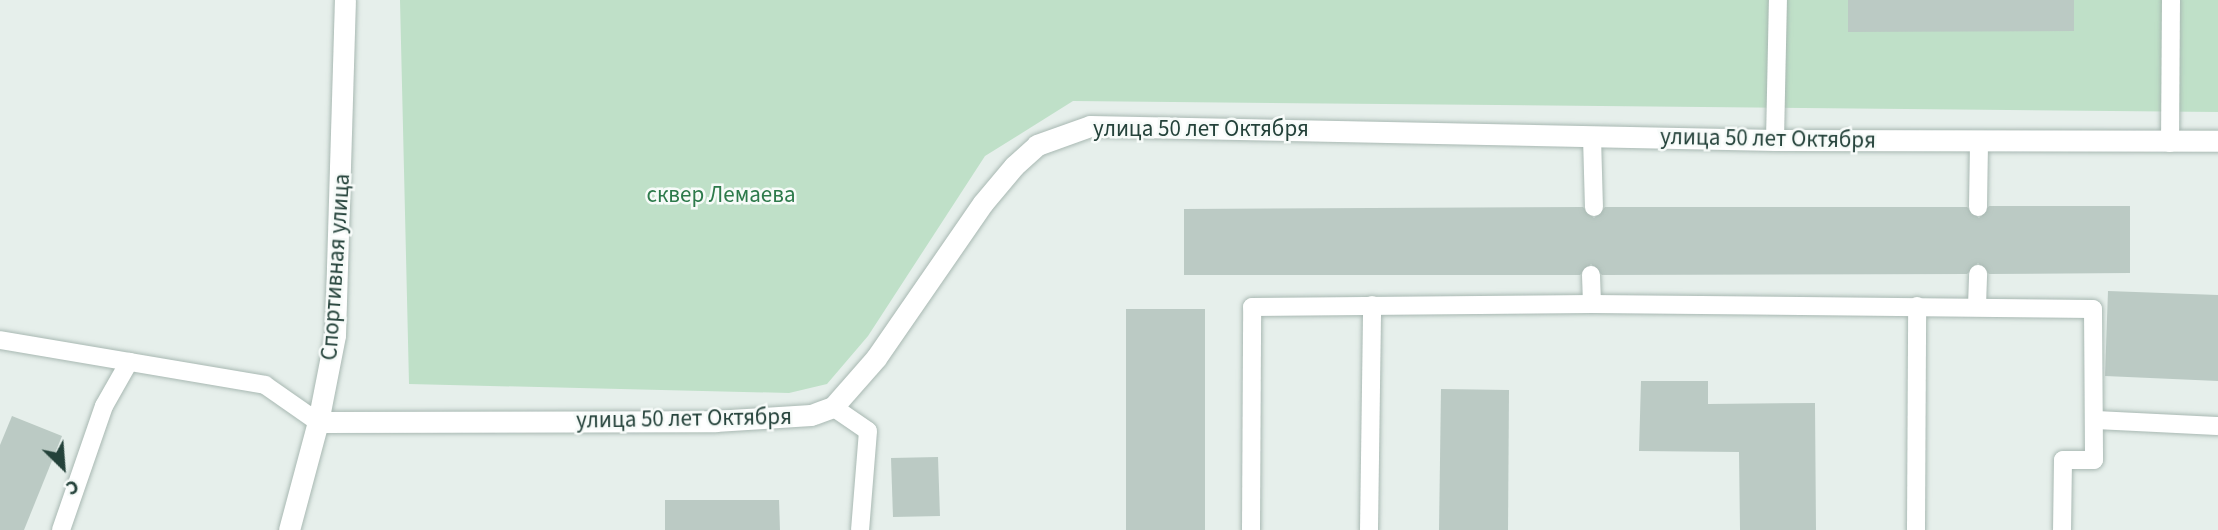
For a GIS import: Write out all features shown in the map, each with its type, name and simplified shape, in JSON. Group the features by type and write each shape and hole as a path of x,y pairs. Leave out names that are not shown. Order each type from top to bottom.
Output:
{"street":[{"name":"Спортивная улица","path":"289,530 318,422 335,335 345,0"},
{"name":"улица 50 лет Октября","path":"318,422 715,421 811,415 833,407 876,358 983,203 1014,166 1059,134 1121,124 1775,140 2170,143 2218,141"}],"lane":[{"path":"1775,140 1778,0"},
{"path":"2170,143 2171,0"},
{"path":"1592,137 1594,207"},
{"path":"1978,206 1979,141"},
{"path":"1977,306 1978,274"},
{"path":"1591,275 1592,304"},
{"path":"1251,530 1252,307 1592,304 2094,309 2094,460 2063,460 2062,530"},
{"path":"1368,530 1372,305"},
{"path":"1916,530 1917,306"},
{"path":"0,340 265,385 318,422"},
{"path":"61,530 104,406 129,362"},
{"path":"833,407 868,431 860,530"},
{"path":"2095,420 2218,426"}],"green space":[{"name":"сквер Лемаева","path":"400,0 2218,0 2218,112 1073,101 985,156 868,336 827,384 789,393 409,384"}],"building":[{"path":"1848,0 2074,0 2074,31 1848,32"},
{"path":"1989,206 2130,206 2130,273 1989,274 1978,263 1967,274 1602,275 1591,264 1580,275 1184,275 1184,209 1583,207 1594,218 1605,207 1967,207 1979,218"},
{"path":"2108,291 2218,295 2218,381 2105,376"},
{"path":"1126,309 1205,309 1205,530 1126,530"},
{"path":"1641,381 1708,381 1708,404 1815,403 1816,530 1740,530 1739,452 1639,451"},
{"path":"1441,389 1509,390 1508,530 1439,530"},
{"path":"12,416 62,436 24,530 0,530 0,445"},
{"path":"938,457 940,516 893,517 891,458"},
{"path":"665,500 779,500 780,530 665,530"}]}
